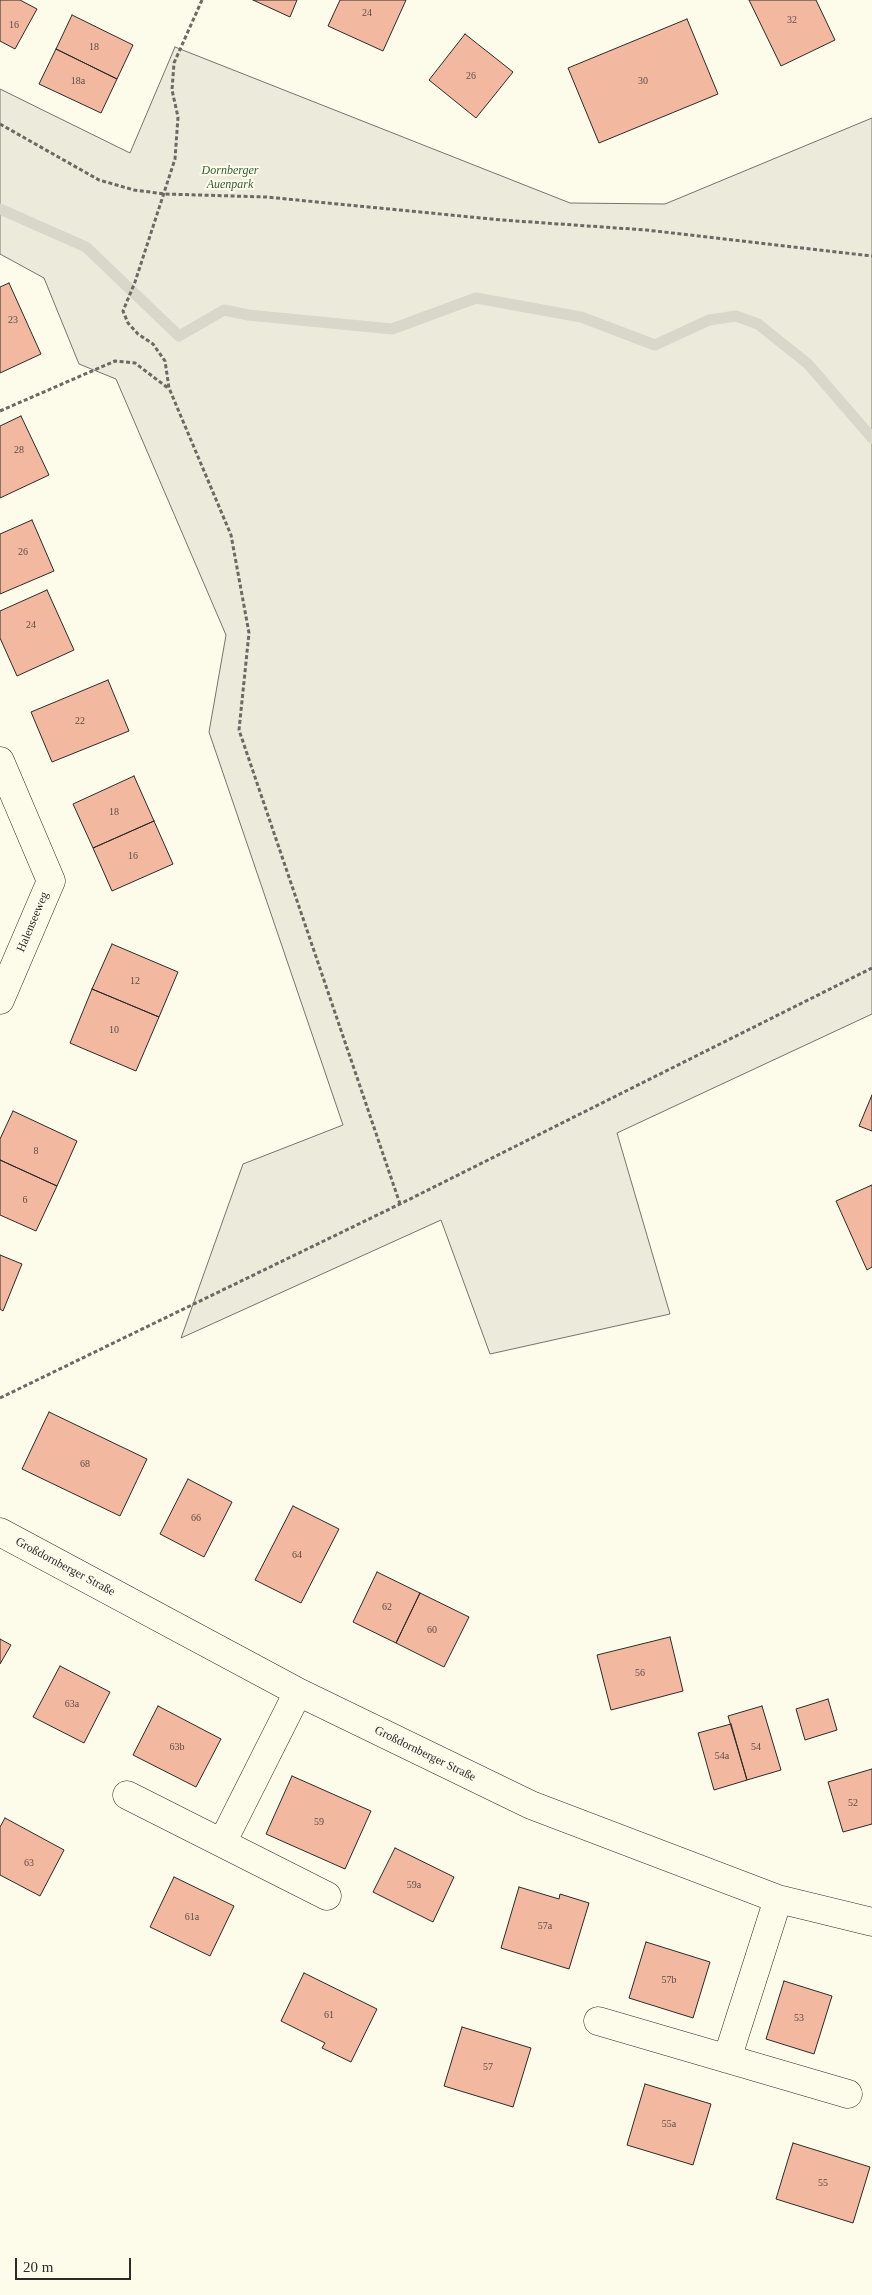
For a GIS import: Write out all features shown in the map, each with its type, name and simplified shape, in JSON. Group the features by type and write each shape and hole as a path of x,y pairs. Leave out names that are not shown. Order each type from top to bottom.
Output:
{"street":[{"name":"Halenseeweg","path":"0,761 51,881 0,1000"},
{"name":"Großdornberger Straße","path":"0,1532 298,1692 531,1805 778,1900 872,1922"},
{"path":"222,1843 298,1692"},
{"path":"127,1795 327,1896"},
{"path":"727,2059 778,1900"},
{"path":"598,2021 848,2094"}],"path":[{"path":"202,0 174,62 172,90 178,117 175,159 135,282 123,311 128,324 138,334 153,344 165,361 169,388 231,535 248,633 239,730 400,1204"},
{"path":"0,124 100,180 134,190 165,194 266,197 502,220 646,230 872,256"},
{"path":"0,411 115,361 135,363 169,388"},
{"path":"0,1398 400,1204 872,968"}],"green space":[{"name":"Dornberger Auenpark","path":"175,47 570,203 665,204 872,118 872,1014 617,1133 670,1314 490,1354 441,1220 181,1338 243,1164 343,1125 209,732 226,635 116,379 79,364 44,278 0,254 0,89 130,153"}],"building":[{"path":"0,0 20,0 37,9 15,49 0,41"},
{"path":"253,0 297,0 290,17"},
{"path":"340,0 406,0 383,51 328,26"},
{"path":"749,0 816,0 835,40 781,66"},
{"path":"72,15 133,45 117,79 56,49"},
{"path":"687,19 718,94 599,143 568,68"},
{"path":"465,34 513,72 476,118 429,80"},
{"path":"56,49 117,79 101,113 39,84"},
{"path":"9,283 41,354 0,373 0,287"},
{"path":"21,416 49,475 0,498 0,426"},
{"path":"32,520 54,571 0,594 0,534"},
{"path":"47,590 74,650 17,676 0,638 0,611"},
{"path":"108,680 129,731 52,762 31,712"},
{"path":"134,776 154,821 93,848 73,804"},
{"path":"154,821 173,864 112,891 93,848"},
{"path":"112,944 178,972 159,1017 92,989"},
{"path":"92,989 159,1017 136,1071 70,1043"},
{"path":"872,1095 872,1131 859,1126"},
{"path":"13,1111 77,1141 57,1186 0,1160 0,1139"},
{"path":"0,1160 57,1186 36,1231 0,1215"},
{"path":"872,1185 872,1267 867,1270 836,1201"},
{"path":"0,1255 22,1264 3,1311 0,1309"},
{"path":"49,1412 147,1459 120,1516 22,1469"},
{"path":"188,1479 232,1502 204,1557 160,1534"},
{"path":"293,1506 339,1529 301,1603 255,1580"},
{"path":"377,1572 420,1593 396,1643 353,1622"},
{"path":"420,1593 469,1617 444,1667 396,1643"},
{"path":"670,1637 683,1691 611,1710 597,1655"},
{"path":"0,1639 11,1645 0,1664"},
{"path":"60,1666 110,1692 84,1743 33,1717"},
{"path":"828,1699 837,1730 805,1740 796,1709"},
{"path":"158,1706 221,1739 196,1787 133,1755"},
{"path":"762,1706 781,1770 747,1780 728,1716"},
{"path":"731,1724 747,1780 714,1790 698,1733"},
{"path":"872,1769 872,1824 843,1832 828,1782"},
{"path":"292,1776 371,1811 345,1869 266,1834"},
{"path":"5,1818 64,1850 40,1896 0,1875 0,1827"},
{"path":"395,1848 454,1877 433,1922 373,1892"},
{"path":"174,1877 234,1906 210,1956 150,1927"},
{"path":"519,1887 559,1899 560,1894 589,1903 569,1969 501,1948"},
{"path":"646,1942 710,1962 693,2018 629,1998"},
{"path":"304,1973 377,2009 351,2062 322,2048 325,2043 281,2021"},
{"path":"784,1981 832,1996 814,2054 766,2039"},
{"path":"462,2027 531,2048 513,2107 444,2086"},
{"path":"645,2084 711,2104 693,2165 627,2145"},
{"path":"793,2143 870,2167 853,2223 776,2199"}],"waterway":[{"path":"0,209 86,247 179,336 224,310 248,315 392,329 476,298 581,317 655,345 709,320 736,316 758,324 808,364 872,438"}]}
